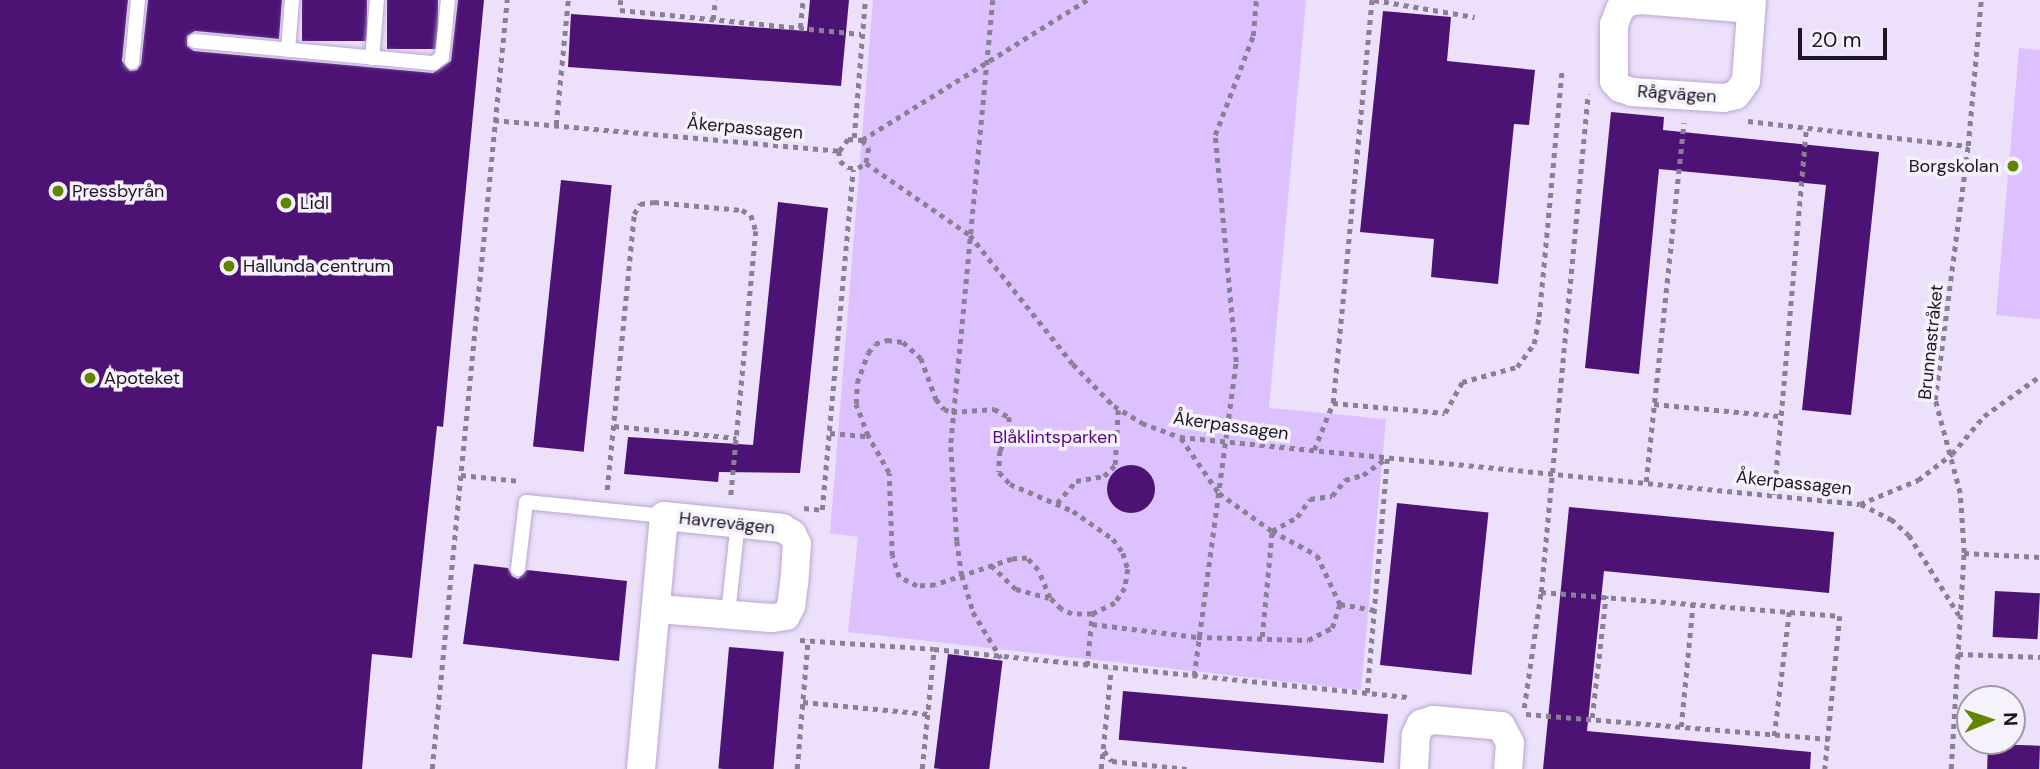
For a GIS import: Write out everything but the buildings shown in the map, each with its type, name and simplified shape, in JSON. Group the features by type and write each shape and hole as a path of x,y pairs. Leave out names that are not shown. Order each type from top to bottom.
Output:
{"street":[{"name":"Rågvägen","path":"1641,0 1751,5 1746,81 1736,94 1724,98 1632,92 1620,88 1614,81 1614,25 1620,9 1628,2 1641,0"},
{"name":"Havrevägen","path":"641,769 664,516 782,528 792,534 797,544 791,627"},
{"path":"657,609 771,618 791,627"},
{"path":"1414,769 1416,735 1421,724 1433,720 1501,726 1510,743 1508,769"}],"lane":[{"path":"132,62 138,0"},
{"path":"288,50 292,0"},
{"path":"372,58 377,0"},
{"path":"195,41 429,64 442,57 448,0"},
{"path":"518,569 526,502 664,516"},
{"path":"728,614 733,522"}],"path":[{"path":"432,769 507,0"},
{"path":"556,125 568,0"},
{"path":"621,0 620,10 861,34"},
{"path":"713,20 715,0"},
{"path":"800,28 803,0"},
{"path":"854,138 865,0"},
{"path":"993,0 952,412 953,491 962,575 973,612 1001,658"},
{"path":"862,140 1087,0"},
{"path":"1194,677 1197,637 1220,494 1236,362 1215,135 1253,36 1256,0"},
{"path":"1314,450 1333,403 1373,0 1475,17"},
{"name":"Brunnastråket","path":"1951,769 1964,553 1961,494 1935,400 1968,146 1981,0"},
{"path":"1333,403 1445,413 1462,382 1517,367 1534,344 1539,317 1562,70"},
{"path":"1523,714 1541,592 1588,84"},
{"path":"1586,106 1599,107"},
{"path":"1646,482 1684,115"},
{"name":"Åkerpassagen","path":"494,120 839,150"},
{"path":"1739,120 1968,146"},
{"path":"1774,495 1806,127"},
{"path":"854,138 862,140 869,148 866,163 853,169 840,161 839,150 843,142 854,138"},
{"name":"Åkerpassagen","path":"866,163 970,235 1073,364 1118,409 1142,423 1180,437 1860,504 1918,481 1952,454 1984,416 2040,376"},
{"path":"796,507 822,510 853,169"},
{"path":"605,511 634,214 640,204 654,202 742,210 751,215 756,231 736,438 733,522"},
{"path":"991,565 1016,589 1049,598 1067,612 1092,614 1107,608 1121,597 1128,578 1127,560 1119,547 1103,531 1057,503 1010,484 1002,477 999,458 1010,428 1004,412 987,408 952,412 944,409 936,399 925,365 916,352 903,342 880,341 868,353 857,383 856,404 868,436 890,473 892,556 897,574 910,584 924,587 991,565 1027,558 1038,570 1049,598"},
{"path":"1654,404 1779,416"},
{"path":"1057,503 1076,481 1104,476 1115,465 1118,409"},
{"path":"614,426 736,438"},
{"path":"830,433 868,436"},
{"path":"1092,624 1197,637 1262,636 1308,640 1321,636 1332,628 1339,614 1340,604 1317,555 1272,531 1220,494 1180,437"},
{"path":"1272,531 1297,517 1310,499 1332,496 1345,480 1363,475 1387,457"},
{"path":"1367,692 1387,457"},
{"path":"1860,504 1891,519 1909,535 1960,617"},
{"path":"1262,636 1272,531"},
{"path":"1964,553 2040,557"},
{"path":"1541,592 1840,616 1825,769"},
{"path":"1592,718 1606,596"},
{"path":"1681,727 1693,603"},
{"path":"1340,604 1374,610"},
{"path":"1774,736 1788,612"},
{"path":"1087,666 1092,614"},
{"path":"791,627 810,641 934,649 1001,658 1421,698"},
{"path":"791,627 810,641"},
{"path":"797,769 810,641"},
{"path":"922,769 934,649"},
{"path":"1958,654 2040,657"},
{"path":"1101,769 1111,669"},
{"path":"803,702 928,715"},
{"path":"1513,707 1523,714 1829,739"},
{"path":"1104,751 1112,761 1188,769"}],"green space":[{"name":"Blåklintsparken","path":"873,0 1306,0 1269,408 1386,419 1361,690 848,632 858,537 830,533"},
{"path":"2019,48 2040,50 2040,319 1996,315"}],"place":[{"name":"Borgskolan","path":"2013,166"},
{"name":"Pressbyrån","path":"58,191"},
{"name":"Lidl","path":"286,203"},
{"name":"Hallunda centrum","path":"229,266"},
{"name":"Apoteket","path":"90,378"}]}
